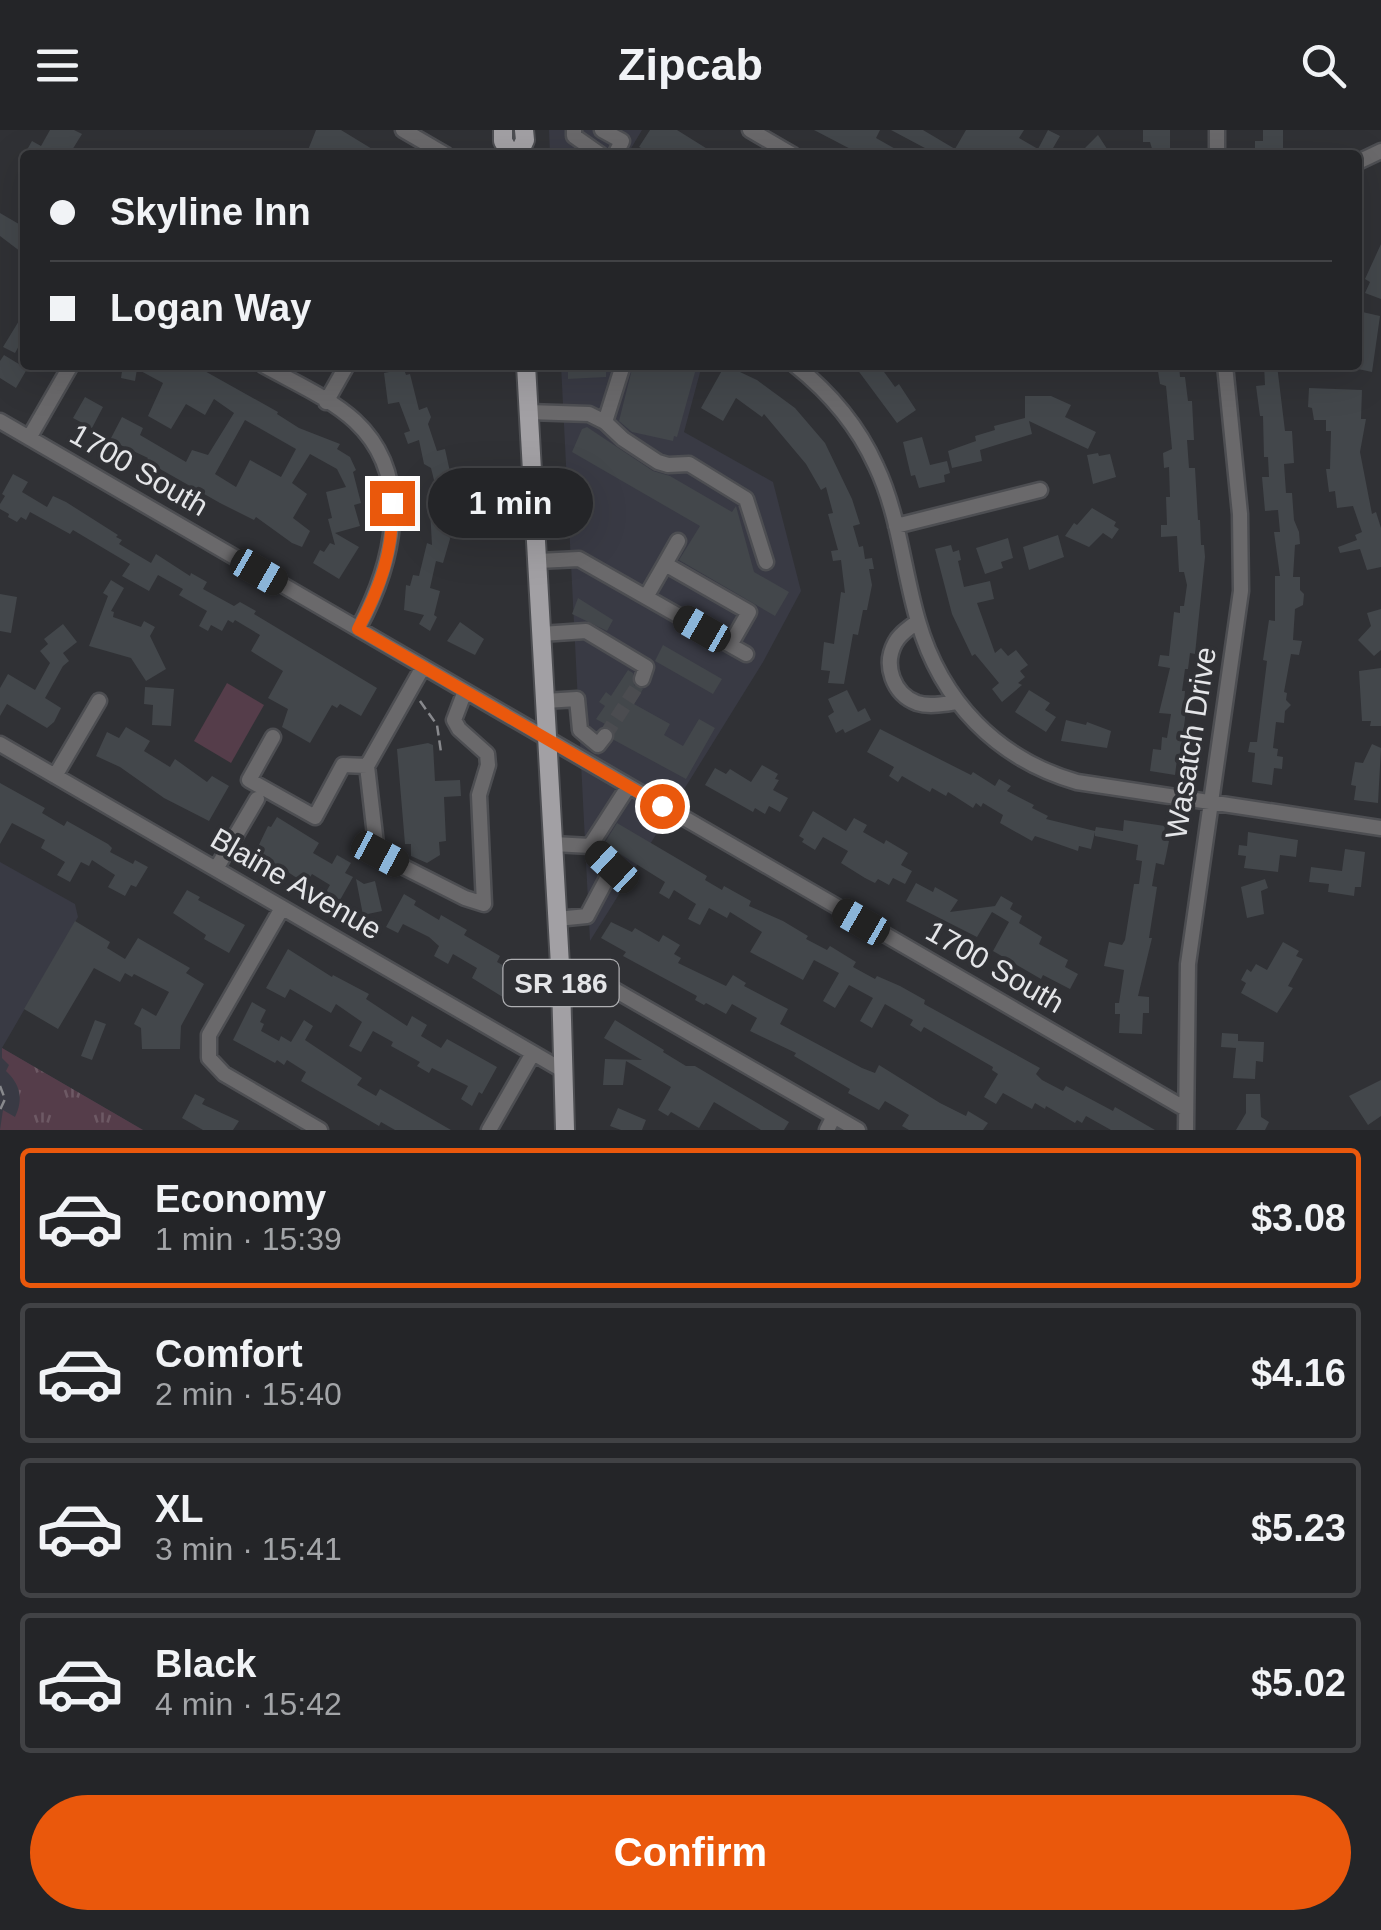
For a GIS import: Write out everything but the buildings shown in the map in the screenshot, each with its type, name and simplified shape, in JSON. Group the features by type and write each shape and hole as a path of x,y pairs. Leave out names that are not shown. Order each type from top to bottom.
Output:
{"main road":[{"name":"SR 186","path":"526,370 554,844 565,1130"}],"street":[{"path":"403,130 437,150"},
{"path":"602,130 622,141 618,150"},
{"path":"750,130 784,150"},
{"path":"574,133 595,150"},
{"path":"29,438 68,370"},
{"path":"272,370 355,421 375,444 390,487 393,520 388,556 377,592 358,629"},
{"path":"326,402 344,370"},
{"path":"605,422 621,370"},
{"path":"800,370 839,406 876,464 896,526 918,621 938,674 974,723 1005,748 1057,776 1096,786 1381,828"},
{"name":"Wasatch Drive","path":"1186,1130 1188,964 1241,591 1240,514 1226,370"},
{"path":"529,412 590,414 658,462 689,464 746,499 766,562"},
{"name":"1700 South","path":"0,421 1184,1108"},
{"path":"896,526 1040,490"},
{"path":"646,597 678,541"},
{"path":"538,561 578,559 746,654"},
{"path":"665,564 748,612 730,645"},
{"path":"918,621 893,647 893,680 898,690 916,703 957,702"},
{"path":"542,634 586,631 646,667 642,679"},
{"path":"423,667 367,766 376,844 380,854 484,904 480,795 488,765 487,754 454,720 465,691"},
{"path":"545,701 577,699 580,730 598,746 605,736"},
{"path":"55,776 98,701"},
{"path":"274,738 248,780 315,817 343,765 367,766"},
{"name":"Blaine Avenue","path":"0,744 564,1071"},
{"path":"590,846 628,787"},
{"path":"216,869 257,799"},
{"path":"554,844 590,846 612,867 586,916 557,919"},
{"path":"282,908 209,1035 209,1058 218,1070 320,1130"},
{"path":"561,983 607,986 830,1123 858,1130"},
{"path":"489,1130 533,1053"}],"path":[{"path":"412,688 436,725 440,752"},
{"path":"0,1086 4,1092 0,1110"}],"shaded area":[{"path":"549,130 642,130 630,150 550,150"},
{"path":"561,370 701,370 684,432 773,482 801,591 763,662 590,941"},
{"path":"0,862 75,904 78,917 2,1048 143,1130 0,1130"}],"green space":[{"path":"227,683 264,705 231,763 194,741"},
{"path":"2,1048 143,1130 0,1130 3,1110 15,1117 20,1098 15,1081 6,1071 9,1065 2,1058"}],"tunnel":[{"path":"605,736 642,679"}],"route":[{"path":"392,503 392,539 384,575 358,629 662,806"}]}
